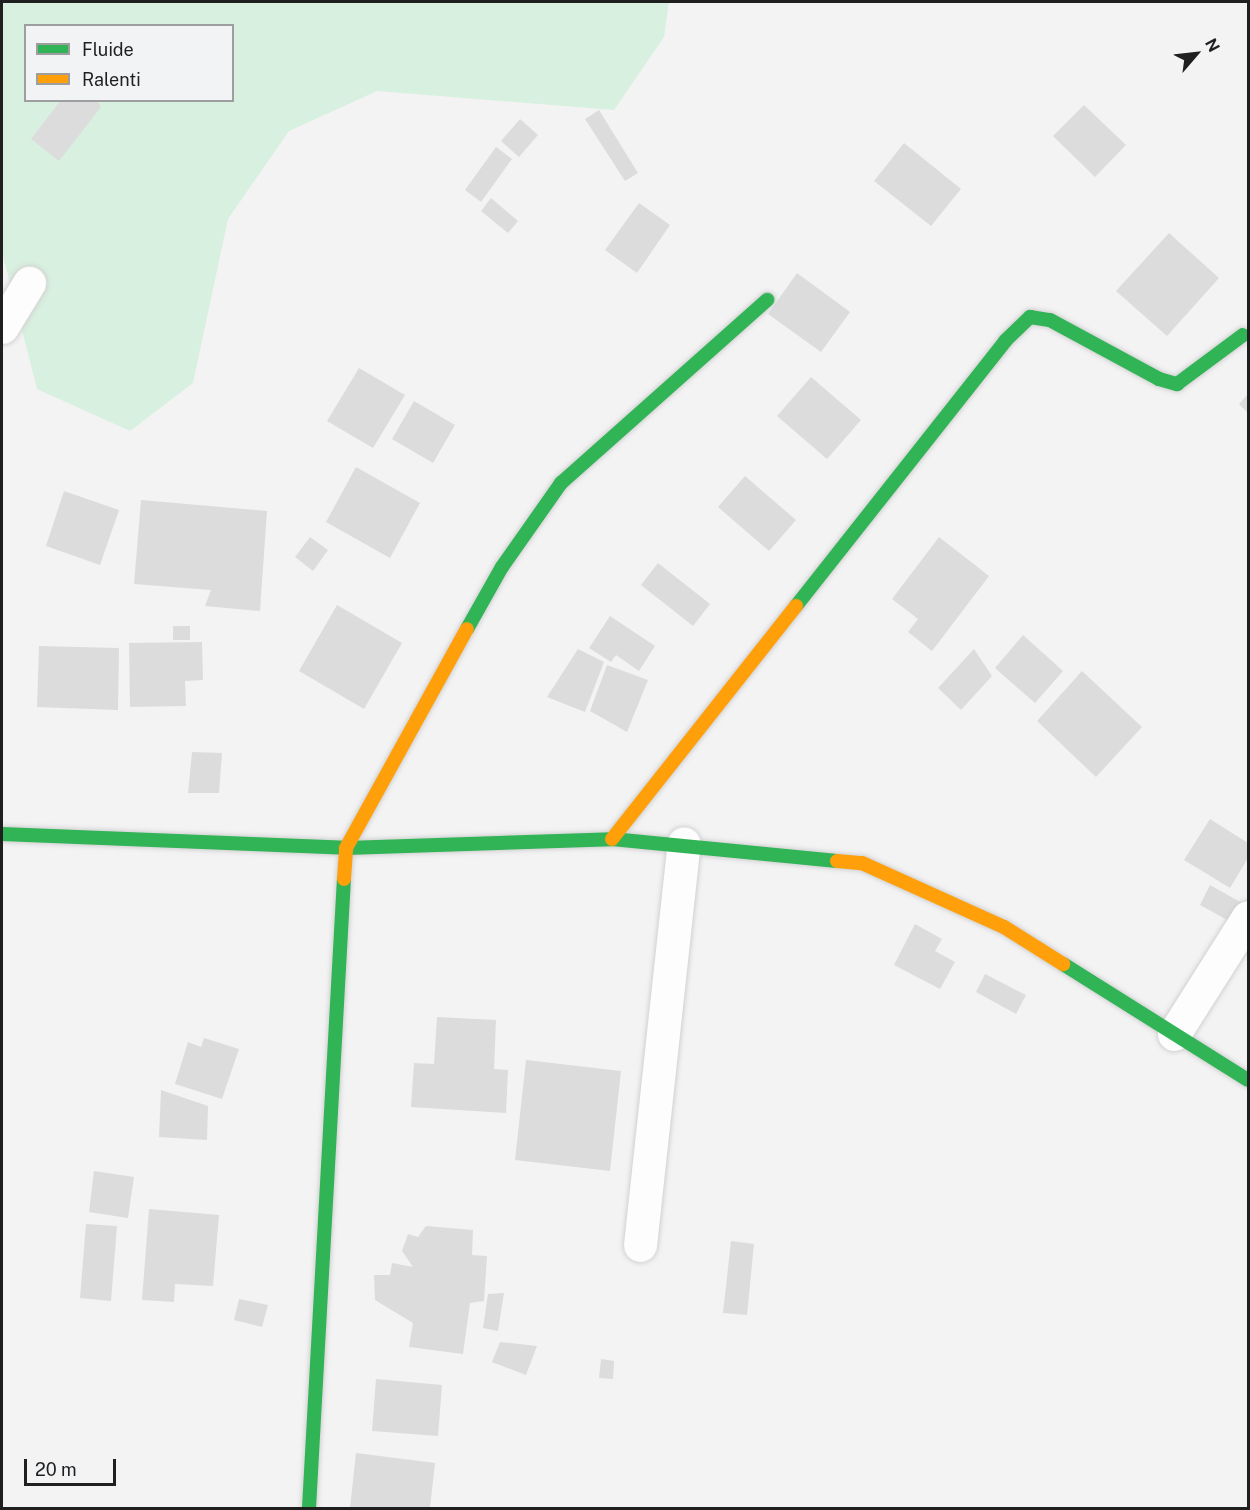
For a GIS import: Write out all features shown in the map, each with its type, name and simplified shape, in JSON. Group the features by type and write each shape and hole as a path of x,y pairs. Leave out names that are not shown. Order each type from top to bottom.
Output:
{"street":[{"path":"2,327 29,283"},
{"path":"309,1509 346,848 502,567 561,483 767,300"},
{"path":"612,839 1005,341 1030,317 1050,320 1159,379 1177,384 1243,335"},
{"path":"2,834 346,848 612,839 684,843 862,863 1004,927 1248,1080"},
{"path":"640,1245 684,843"},
{"path":"1174,1034 1248,916"}],"green space":[{"path":"2,2 669,2 664,37 614,110 377,91 289,131 228,219 193,383 130,431 37,389 2,252"}],"building":[{"path":"59,102 98,102 101,107 59,161 31,139"},
{"path":"1084,105 1126,145 1095,177 1053,136"},
{"path":"599,110 638,173 625,181 585,119"},
{"path":"520,119 538,135 519,157 501,141"},
{"path":"904,143 961,189 931,226 874,181"},
{"path":"496,147 512,159 481,202 465,190"},
{"path":"491,198 518,221 508,233 481,211"},
{"path":"639,203 670,225 637,273 605,250"},
{"path":"1169,233 1219,278 1167,336 1116,291"},
{"path":"797,273 850,312 821,352 768,314"},
{"path":"359,368 405,395 373,448 327,421"},
{"path":"811,377 861,420 827,459 777,416"},
{"path":"1248,394 1248,413 1239,404"},
{"path":"414,401 455,425 433,463 392,439"},
{"path":"356,467 420,503 390,558 326,522"},
{"path":"745,476 796,520 769,551 718,507"},
{"path":"64,491 119,510 100,565 46,546"},
{"path":"141,500 267,511 260,611 205,606 211,590 134,584"},
{"path":"310,537 328,550 313,571 295,557"},
{"path":"939,537 989,576 932,651 908,632 918,619 892,599"},
{"path":"658,563 710,604 693,626 641,585"},
{"path":"337,605 402,643 364,709 299,671"},
{"path":"610,616 655,646 639,671 616,655 611,662 589,648"},
{"path":"173,626 190,626 190,640 173,640"},
{"path":"1023,635 1063,671 1035,703 995,668"},
{"path":"202,642 203,680 185,681 186,706 130,707 129,643"},
{"path":"39,646 119,648 118,710 37,707"},
{"path":"578,649 604,662 585,712 547,697"},
{"path":"974,649 992,676 961,710 938,688"},
{"path":"607,665 648,680 627,732 590,711"},
{"path":"1082,671 1142,727 1096,777 1037,721"},
{"path":"192,752 222,753 219,793 188,793"},
{"path":"1210,819 1248,843 1248,858 1230,888 1184,860"},
{"path":"1210,885 1242,903 1231,922 1200,905"},
{"path":"915,924 942,939 935,951 955,962 940,989 894,965"},
{"path":"985,974 1026,995 1016,1014 976,992"},
{"path":"437,1017 496,1020 494,1069 508,1070 506,1113 411,1107 414,1063 434,1064"},
{"path":"204,1038 239,1049 222,1099 175,1084 188,1042 201,1047"},
{"path":"526,1060 621,1071 610,1171 515,1160"},
{"path":"161,1090 208,1106 207,1140 159,1137"},
{"path":"94,1171 134,1177 128,1218 89,1212"},
{"path":"149,1209 219,1215 213,1286 175,1284 174,1302 142,1300"},
{"path":"86,1224 117,1226 111,1301 80,1298"},
{"path":"426,1226 473,1230 472,1255 487,1256 484,1301 470,1303 463,1354 409,1347 413,1323 375,1300 374,1275 390,1275 392,1263 413,1267 402,1251 408,1234 418,1237"},
{"path":"731,1241 754,1244 747,1315 723,1313"},
{"path":"504,1293 498,1331 483,1328 488,1294"},
{"path":"239,1299 268,1305 262,1327 234,1320"},
{"path":"500,1342 537,1346 526,1375 492,1362"},
{"path":"601,1359 614,1361 613,1379 599,1378"},
{"path":"376,1379 442,1385 438,1436 372,1431"},
{"path":"356,1453 435,1463 430,1508 350,1508"}],"traffic: fast":[{"path":"467,629 502,567 561,483 767,300"},
{"path":"796,606 1005,341 1030,317 1050,320 1159,379 1177,384 1243,335"},
{"path":"2,834 346,848 612,839 837,861"},
{"path":"309,1508 344,879"},
{"path":"1063,964 1248,1080"}],"traffic: slow":[{"path":"612,839 796,606"},
{"path":"344,879 346,848 467,629"},
{"path":"837,861 862,863 1004,927 1063,964"}]}
